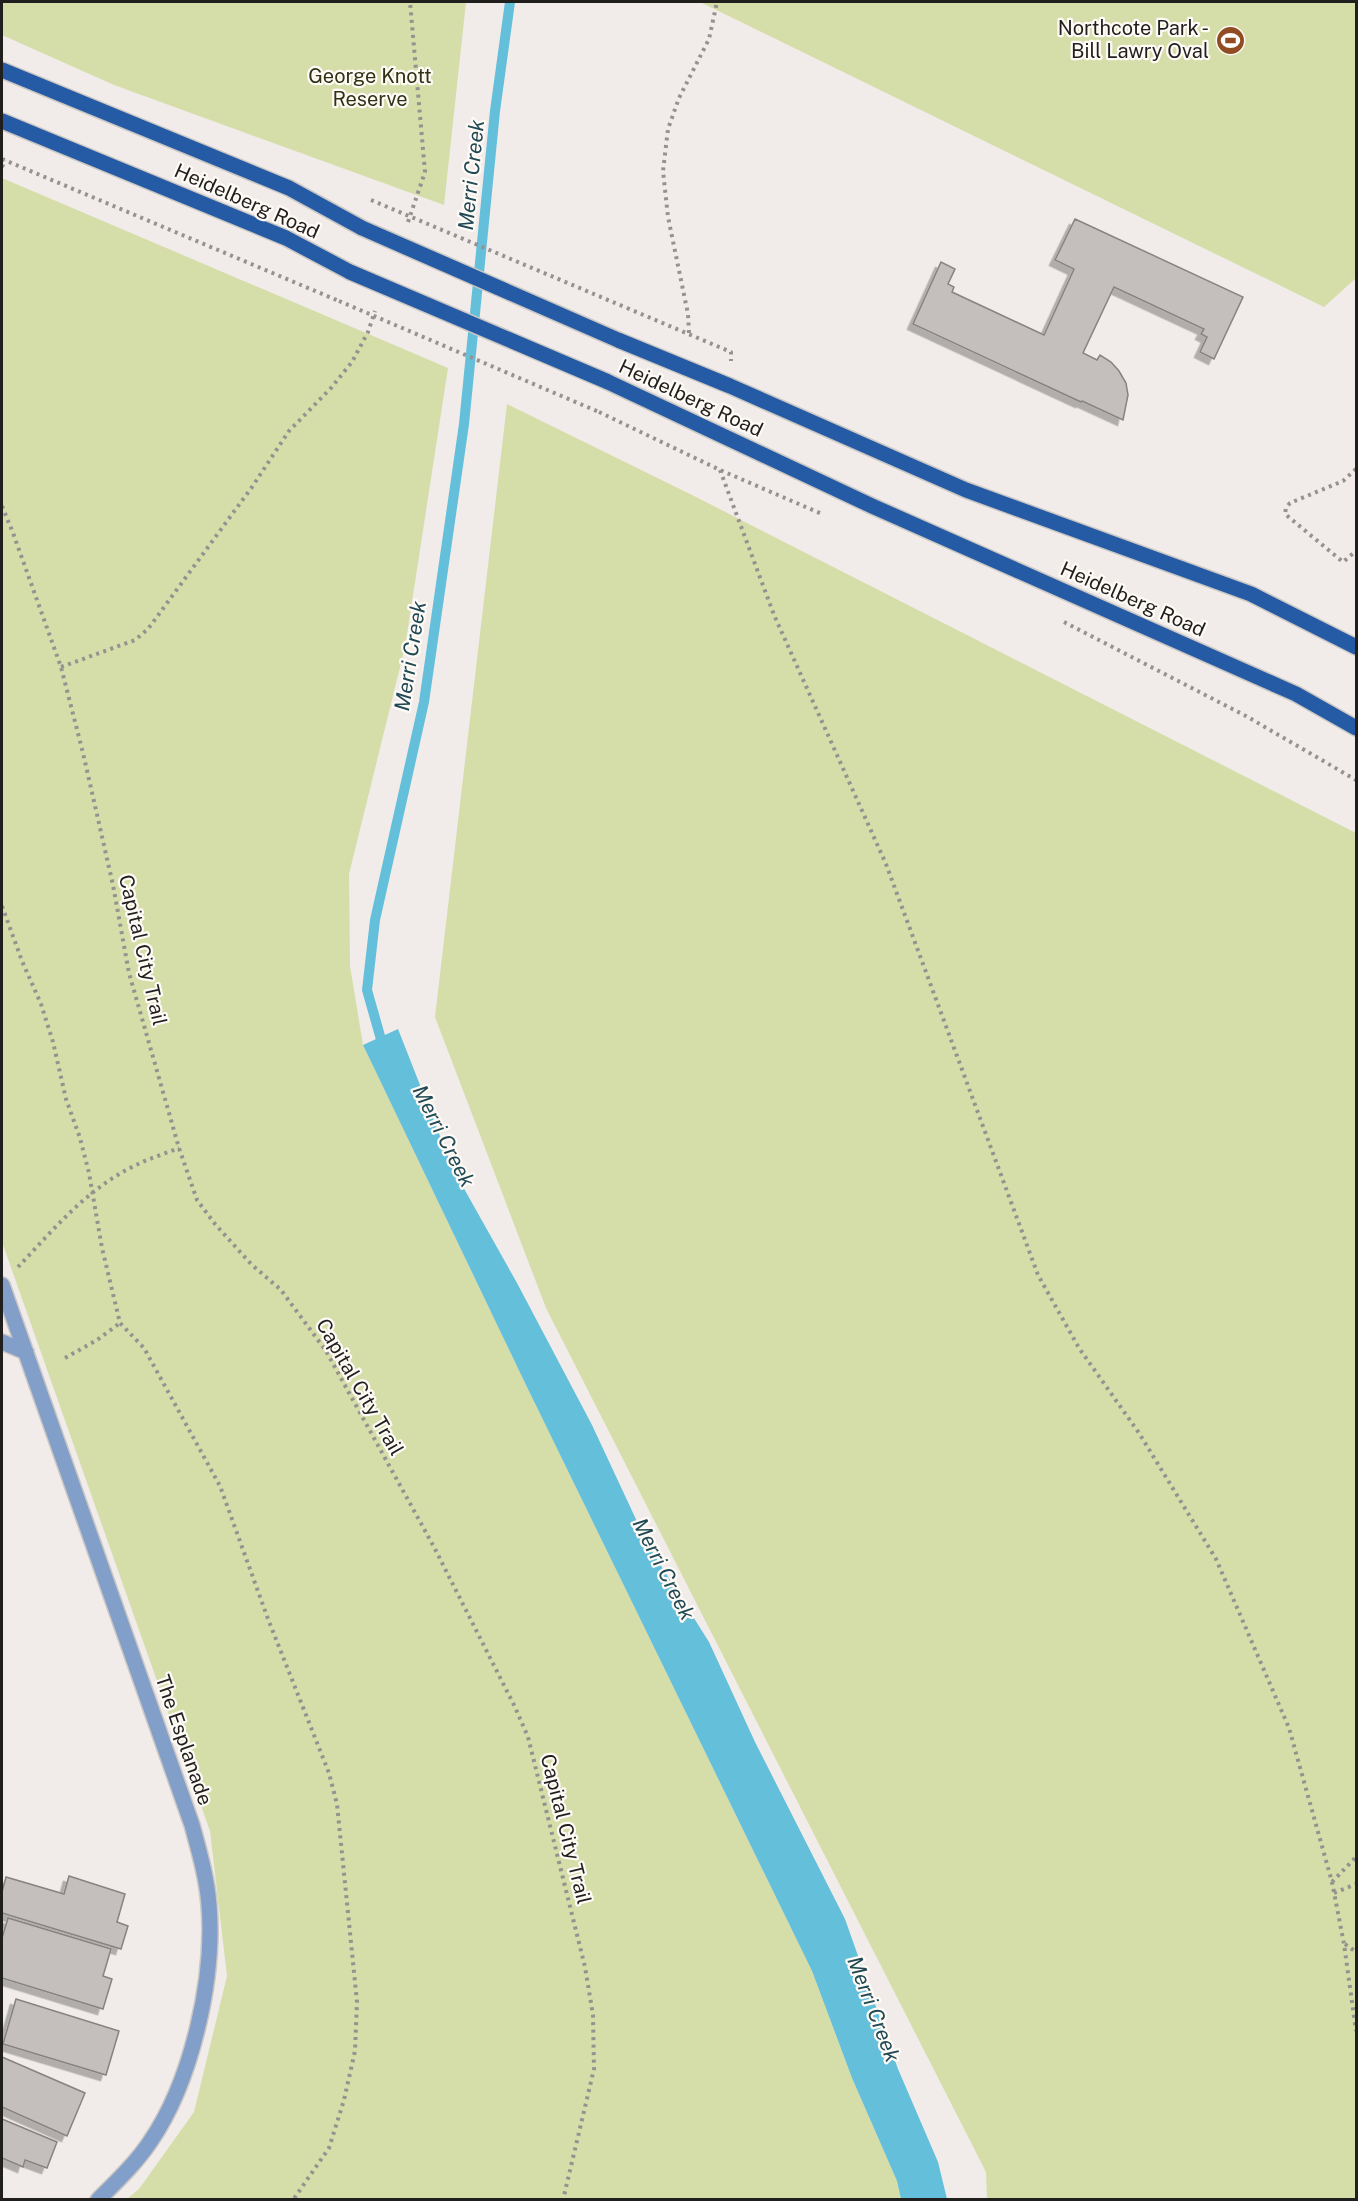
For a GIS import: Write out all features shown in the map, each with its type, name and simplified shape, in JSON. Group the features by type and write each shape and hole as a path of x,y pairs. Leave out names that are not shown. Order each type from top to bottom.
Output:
{"main road":[{"name":"Heidelberg Road","path":"2,70 290,188 362,228 966,490 1251,594 1356,647"},
{"name":"Heidelberg Road","path":"2,122 286,238 350,272 606,381 872,506 1296,694 1356,728"}],"street":[{"name":"The Esplanade","path":"2,1285 192,1825 203,1866 209,1905 210,1948 206,1986 197,2031 183,2072 169,2108 151,2141 126,2172 99,2199"},
{"path":"2,1342 26,1352"}],"path":[{"path":"407,223 425,172 410,2"},
{"path":"689,333 688,314 668,217 663,171 668,129 679,98 709,39 717,2"},
{"path":"2,166 3,160 339,301 599,412 720,470 828,517"},
{"path":"370,200 731,352 730,386"},
{"path":"61,667 135,640 148,629 252,487 289,432 352,362 368,332 376,310"},
{"path":"1356,469 1343,481 1290,503 1285,514 1343,562 1356,551"},
{"path":"720,470 774,615 886,864 1038,1275 1079,1348 1139,1433 1216,1558 1289,1728 1332,1882 1344,1944 1356,2031"},
{"name":"Capital City Trail","path":"2,506 61,667 83,753 129,973 179,1148 197,1200 215,1224 251,1263 281,1290 326,1351 434,1547 528,1737 585,1967 593,2015 594,2069 563,2199"},
{"path":"1062,621 1246,716 1356,780"},
{"path":"2,906 41,1004 66,1099 80,1138 120,1323 144,1348 220,1486 268,1619 329,1773 337,1804 357,2002 355,2051 344,2100 329,2148 293,2199"},
{"path":"16,1269 58,1223 93,1191 132,1167 179,1148"},
{"path":"64,1358 97,1340 120,1323"},
{"path":"1332,1882 1356,1857"},
{"path":"1334,1893 1356,1884"},
{"path":"1344,1944 1356,1952"}],"green space":[{"name":"George Knott Reserve","path":"2,2 466,2 444,205 114,85 2,35"},
{"path":"700,2 1356,2 1356,278 1324,307"},
{"path":"2,178 448,368 405,647 349,874 350,966 363,1045 812,1971 852,2078 897,2181 901,2199 127,2199 139,2189 194,2112 227,1976 210,1831 2,1242"},
{"path":"507,404 692,495 1356,833 1356,2199 987,2199 986,2172 546,1308 435,1017"}],"water":[{"path":"398,1029 453,1169 517,1283 592,1425 648,1545 709,1642 755,1742 845,1919 898,2069 938,2162 947,2199 901,2199 897,2181 852,2078 812,1971 363,1045"}],"building":[{"path":"1075,219 1243,297 1214,359 1200,352 1207,337 1201,334 1204,329 1114,287 1083,353 1097,360 1100,355 1119,371 1126,383 1128,395 1123,420 913,324 941,262 955,269 948,284 954,287 952,292 1044,335 1074,269 1055,260"},
{"path":"69,1876 125,1894 117,1922 128,1926 121,1949 2,1913 2,1892 6,1877 64,1894"},
{"path":"8,1918 111,1949 103,1976 112,1979 103,2009 2,1978 2,1938"},
{"path":"16,1999 119,2031 106,2075 3,2044"},
{"path":"2,2057 85,2093 67,2136 2,2107"},
{"path":"2,2119 57,2142 47,2168 25,2160 23,2167 2,2158"}],"waterway":[{"name":"Merri Creek","path":"384,1050 367,990 375,920 424,702 464,424 495,111 510,2"}],"place":[{"name":"Northcote Park - Bill Lawry Oval","path":"1230,40"}]}
